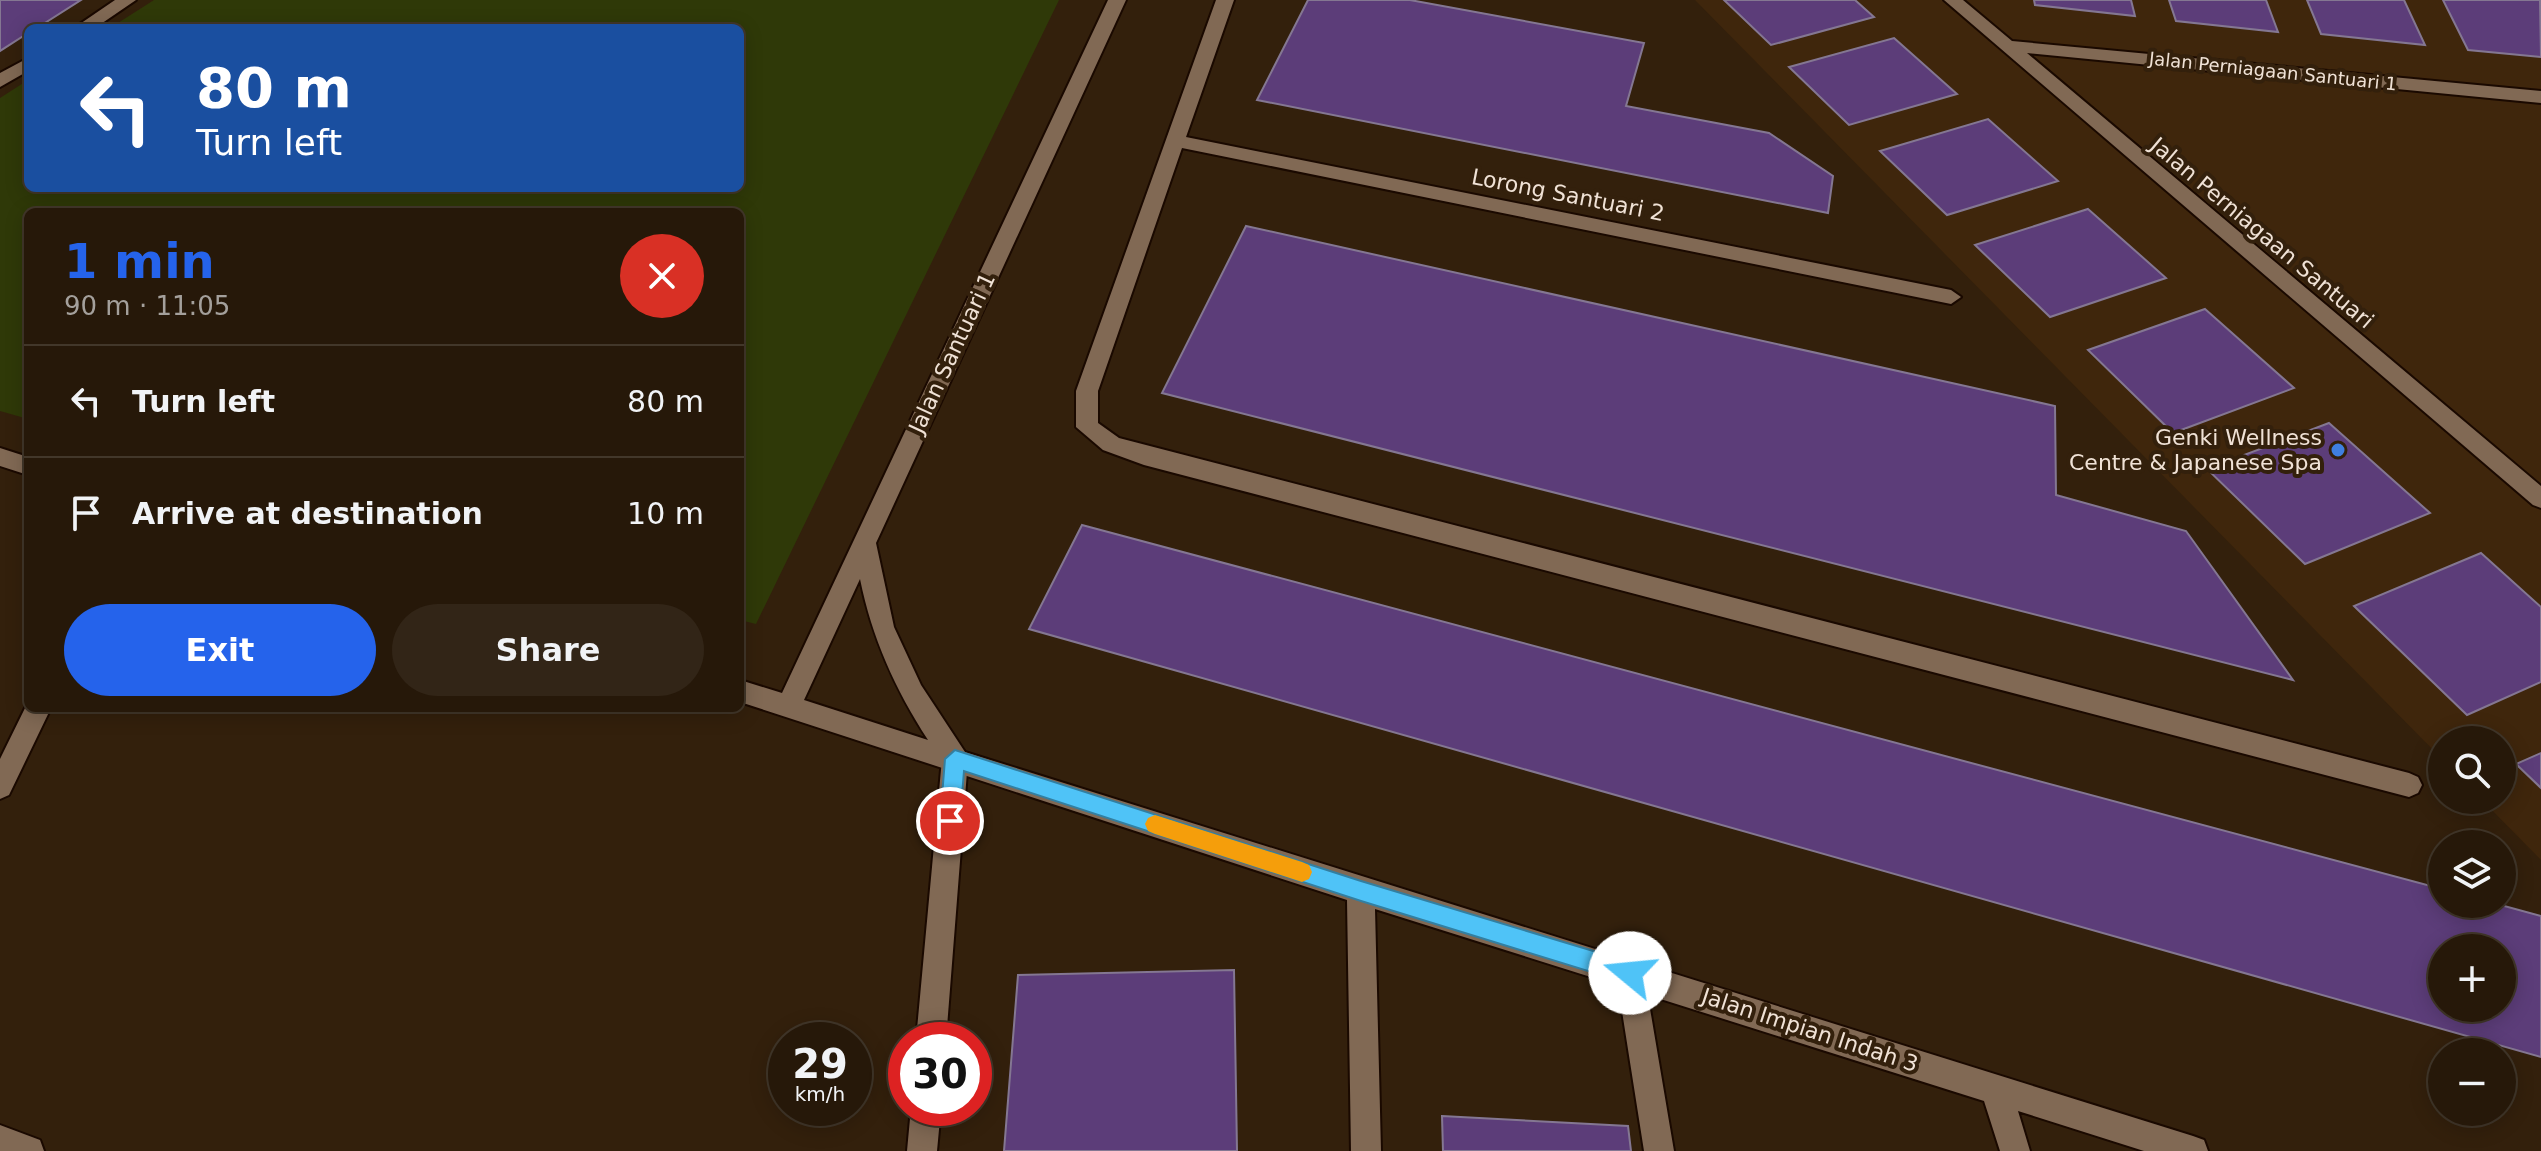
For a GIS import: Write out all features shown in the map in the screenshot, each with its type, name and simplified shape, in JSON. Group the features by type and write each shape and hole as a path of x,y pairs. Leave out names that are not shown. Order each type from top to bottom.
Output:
{"street":[{"path":"89,24 127,0"},
{"name":"Jalan Santuari 1","path":"788,707 1117,0"},
{"path":"1225,0 1087,391 1087,427 1111,444 1144,456 2409,785"},
{"name":"Jalan Perniagaan Santuari","path":"1953,0 2541,499"},
{"name":"Jalan Perniagaan Santuari 1","path":"2006,46 2541,97"},
{"path":"0,81 24,66"},
{"name":"Lorong Santuari 2","path":"1176,141 1951,297"},
{"path":"0,457 24,465"},
{"path":"864,542 882,627 911,692 955,759 933,1022"},
{"name":"Jalan Impian Indah 3","path":"744,692 1361,891 2193,1151"},
{"path":"0,787 36,712"},
{"path":"1361,891 1366,1151"},
{"path":"1630,973 1659,1151"},
{"path":"1996,1089 2015,1151"},
{"path":"922,1151 924,1126"},
{"path":"0,1140 29,1151"}],"shaded area":[{"path":"1695,0 2541,0 2541,860 2516,835 2516,830 2512,830 2496,814 2516,814 2516,726 2428,726 2428,745"}],"green space":[{"path":"154,0 1059,0 756,624 744,621 744,208 24,208 24,418 0,411 0,98 24,83 24,192 744,192 744,24 116,24"}],"building":[{"path":"0,0 81,0 43,24 24,24 24,36 0,51"},
{"path":"1308,0 1410,0 1644,43 1626,106 1769,133 1833,176 1828,213 1257,100"},
{"path":"1724,0 1855,0 1874,17 1771,45"},
{"path":"2034,0 2131,0 2135,16 2035,5"},
{"path":"2169,0 2266,0 2278,32 2176,21"},
{"path":"2307,0 2404,0 2425,45 2321,34"},
{"path":"2443,0 2540,0 2541,57 2468,50"},
{"path":"1894,38 1957,94 1849,125 1789,67"},
{"path":"1988,119 2058,181 1947,215 1880,151"},
{"path":"2088,209 2166,278 2050,317 1975,245"},
{"path":"1246,226 2055,406 2056,495 2186,531 2293,680 1162,393"},
{"path":"2205,309 2294,388 2173,433 2088,350"},
{"path":"2329,423 2430,513 2305,564 2207,469"},
{"path":"1082,525 2428,885 2428,918 2516,918 2516,909 2541,916 2541,1057 2516,1050 2516,1038 2474,1038 1029,629"},
{"path":"2481,553 2541,607 2541,682 2467,715 2354,606"},
{"path":"2541,753 2541,788 2516,764"},
{"path":"1234,970 1237,1151 1004,1151 1018,975"},
{"path":"1442,1116 1628,1126 1631,1151 1443,1151"}],"slow traffic":[{"path":"1155,824 1302,872"}],"place":[{"name":"Genki Wellness Centre & Japanese Spa","path":"2338,450"}],"route":[{"path":"950,821 955,759 1361,891 1630,973"}]}
